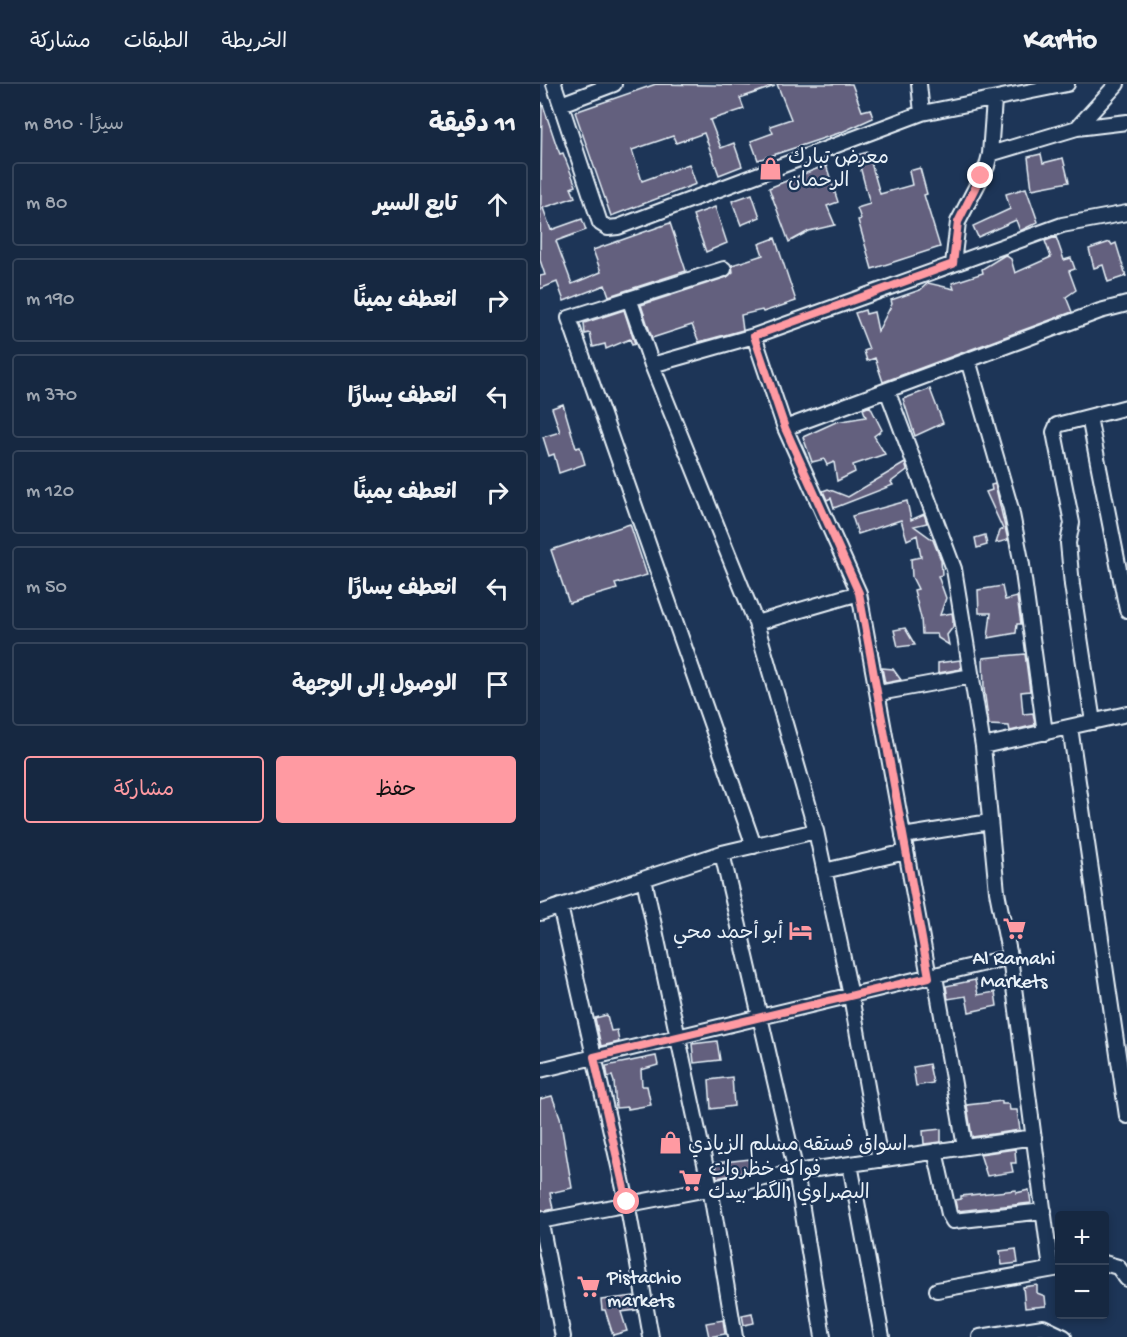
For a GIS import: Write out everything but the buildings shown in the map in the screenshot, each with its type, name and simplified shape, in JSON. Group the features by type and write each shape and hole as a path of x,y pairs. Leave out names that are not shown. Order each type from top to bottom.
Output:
{"street":[{"path":"554,84 600,223 608,228 618,227 922,113 1066,84"},
{"path":"561,104 614,84"},
{"path":"919,84 922,113"},
{"path":"1077,128 1117,84"},
{"path":"953,264 958,222 987,166 990,154 994,100"},
{"path":"990,154 1077,128 1127,122"},
{"path":"652,365 754,336 1062,225 1127,213"},
{"path":"724,269 630,301 569,318 754,846"},
{"path":"630,301 652,365 756,623 816,831 851,996 880,1160"},
{"path":"785,428 1100,311 1127,304"},
{"path":"754,336 785,428 859,593 879,693 906,852 965,1147"},
{"path":"968,360 1011,509 1022,565 1045,733"},
{"path":"887,390 954,569 983,746 997,892 1010,957 1044,1211 1055,1268 937,1290"},
{"path":"1093,722 1072,585 1068,543 1072,523 1053,440 1057,426 1127,407"},
{"path":"1089,417 1127,610"},
{"path":"756,623 859,593"},
{"path":"879,693 972,676"},
{"path":"983,746 1127,714"},
{"path":"1070,727 1127,1116"},
{"path":"903,836 990,822"},
{"path":"540,913 722,853 816,831"},
{"path":"824,871 906,852"},
{"path":"722,853 796,1172 823,1337"},
{"path":"644,879 710,1187 735,1337"},
{"path":"560,906 627,1202 651,1337"},
{"path":"540,1070 1010,957"},
{"path":"563,1337 540,1220 796,1172 1034,1137"},
{"path":"935,1152 949,1214 953,1221 1044,1211"},
{"path":"850,1164 882,1337"},
{"path":"1109,1261 1127,1258"},
{"path":"1109,1264 1118,1267 1127,1279"},
{"path":"980,1337 1043,1327 1064,1337"}],"place":[{"name":"معرض تبارك الرحمان","path":"770,168"},
{"name":"Al Ramahi Markets","path":"1014,929"},
{"name":"أبو أحمد محي","path":"801,931"},
{"name":"اسواق فستقه مسلم الزيادي","path":"670,1143"},
{"name":"فواكه خظروات البصراوي (الگط بيدك","path":"690,1180"},
{"name":"Pistachio markets","path":"589,1287"}],"route":[{"path":"627,1202 594,1057 929,977 859,593 785,428 754,336 953,264 958,222 981,176"}]}
